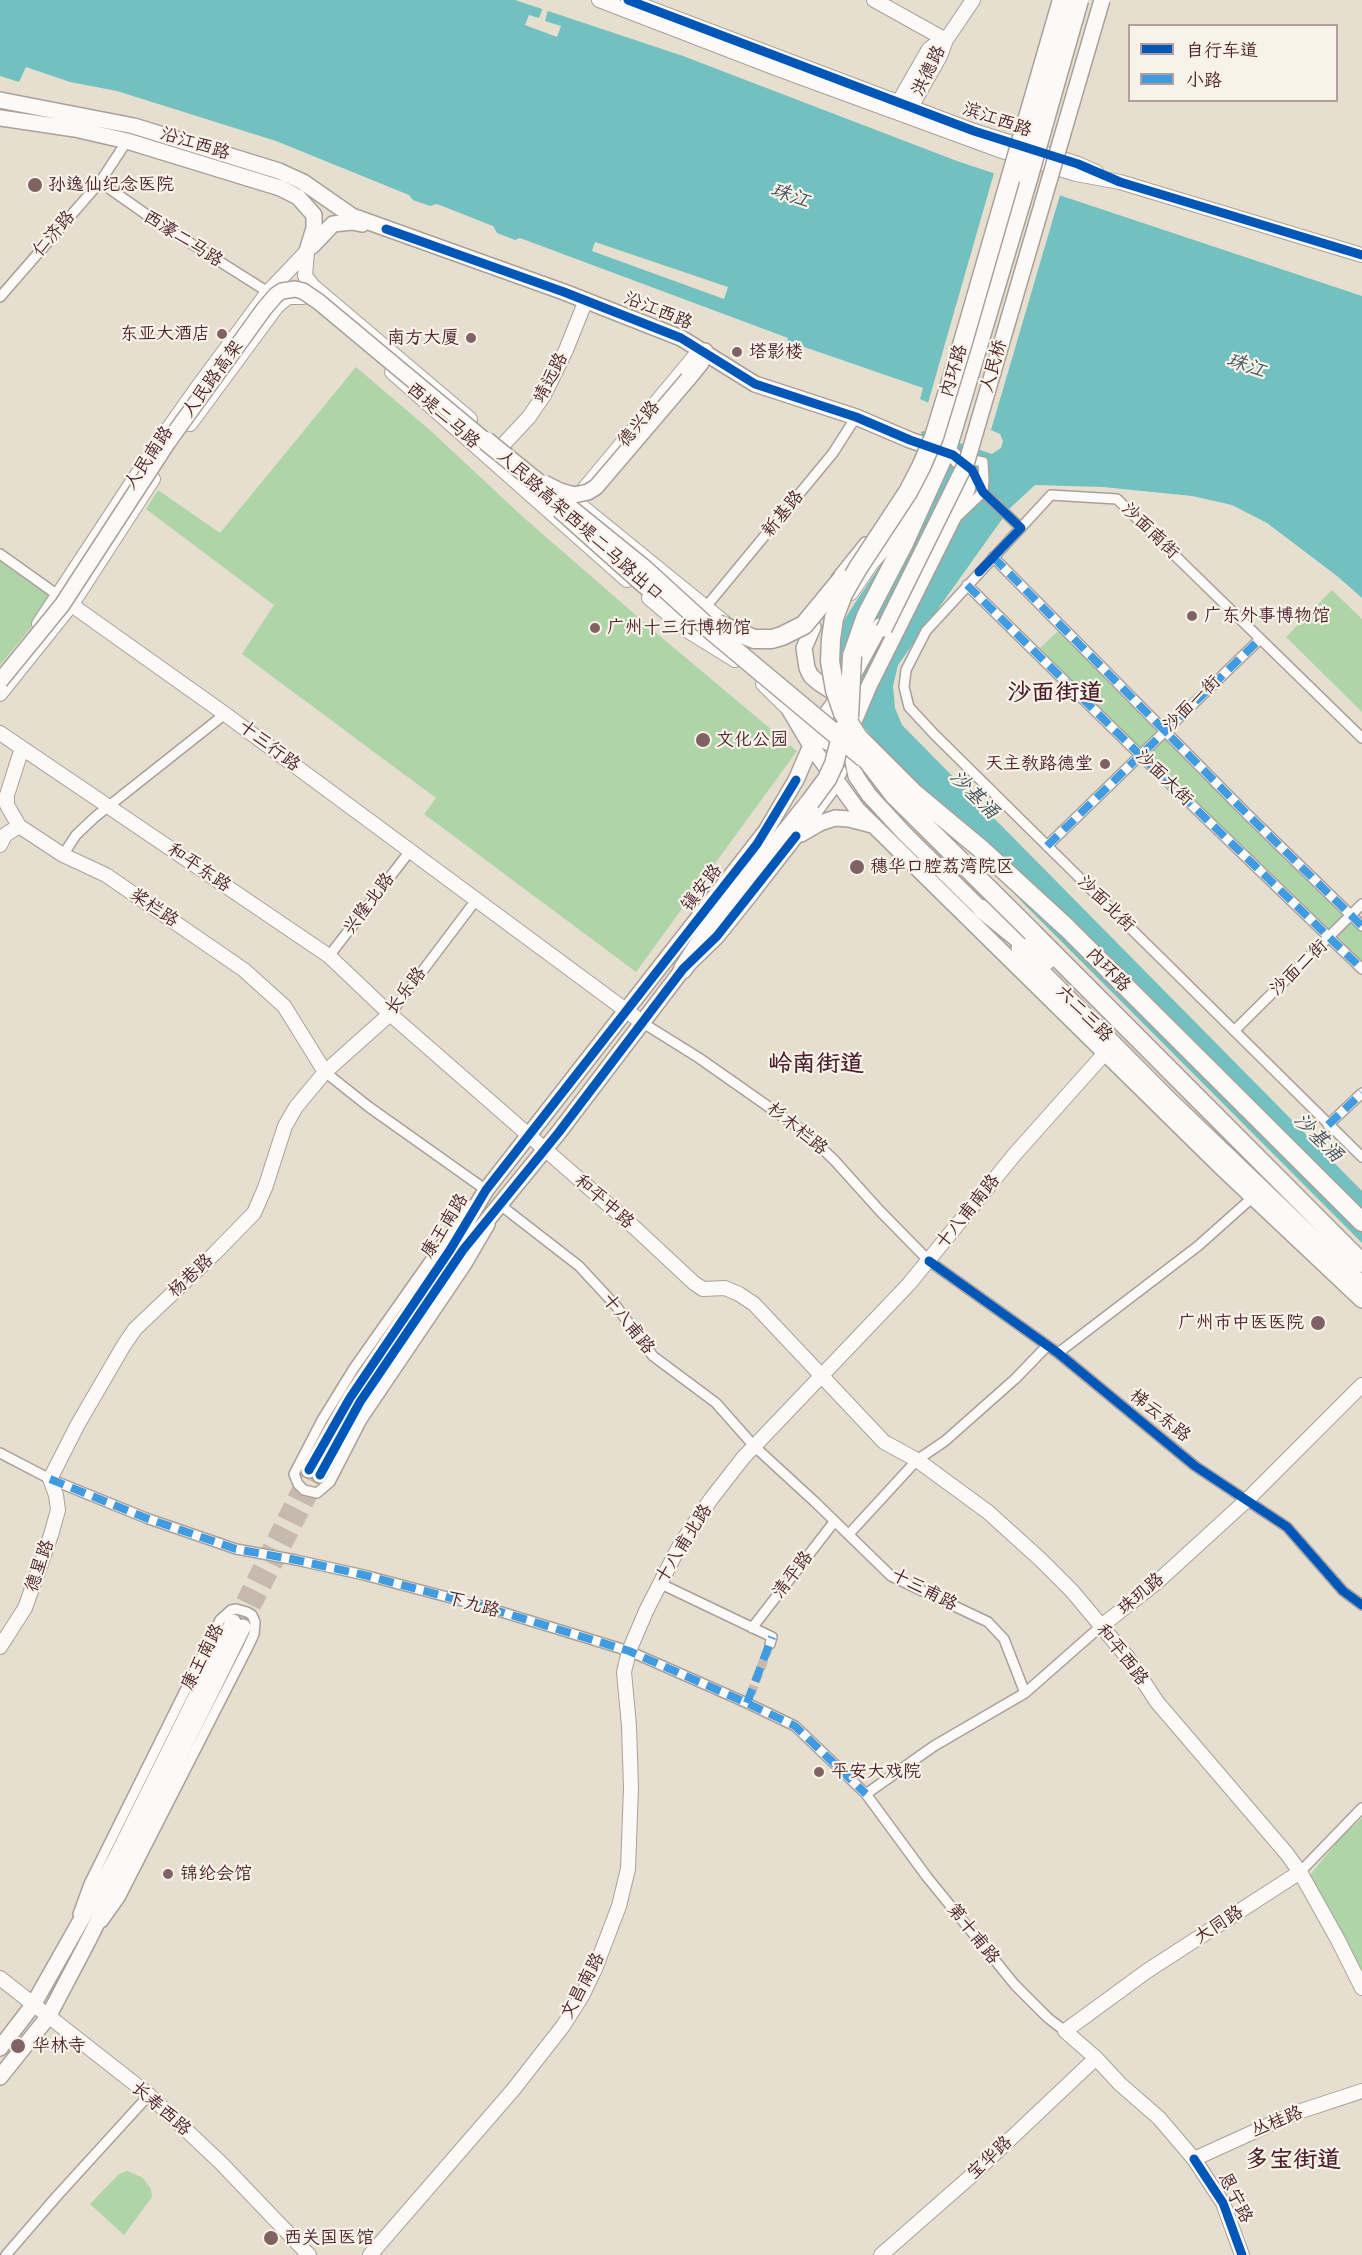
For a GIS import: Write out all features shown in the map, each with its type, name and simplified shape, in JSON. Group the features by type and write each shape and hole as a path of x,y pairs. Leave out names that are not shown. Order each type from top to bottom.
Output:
{"highway":[{"name":"内环路","path":"1062,0 941,415 921,467 858,568 838,606 831,629 830,650 835,690 843,713 864,745 915,794 981,849 1067,928 1362,1222"},
{"name":"内环路","path":"1079,0 969,377 944,452 904,543 866,616 852,656 849,720 860,751 900,802 1207,1108"},
{"path":"494,443 879,771 981,849"},
{"path":"720,622 746,637 764,639 782,636 799,628 819,608 896,509"},
{"path":"683,969 712,924 827,779 837,756 844,722 846,677 852,656"},
{"path":"982,909 1032,949 1207,1108 1362,1263"}],"main road":[{"name":"人民桥","path":"815,741 827,710 849,683 880,626 963,460 1094,0"},
{"name":"人民桥","path":"857,708 858,682 864,668 968,461 1102,0"},
{"name":"沿江西路","path":"0,100 113,120 264,166 303,182 352,216 586,300 681,338 755,384 856,417 944,452"},
{"name":"沿江西路","path":"0,118 75,129 126,141 280,188 298,197 310,208 315,221 307,251"},
{"path":"307,251 328,228 339,222 352,222 386,229"},
{"name":"人民路高架","path":"0,681 62,605 168,442 264,309 282,291 295,289 303,291 319,302 494,443"},
{"path":"544,483 574,495 588,492 596,487 702,363 705,351"},
{"path":"494,443 585,512 720,622 807,702 822,723 828,739 829,755 823,776 810,802"},
{"name":"人民路高架西堤二马路出口","path":"494,443 590,539 730,655"},
{"path":"643,1023 683,969 717,936 836,781 857,708 967,490 970,477 944,452"},
{"path":"813,627 804,648 807,668 811,676 819,683 839,696"},
{"name":"六二三路","path":"857,708 851,751 856,776 869,795 1164,1094 1362,1284"},
{"path":"789,709 800,751 796,780"},
{"name":"六二三路","path":"789,709 815,741 836,781 874,826 1253,1197 1362,1300"},
{"name":"镇安路","path":"626,1011 757,844 796,780 815,741"},
{"path":"796,836 835,818 849,819 874,826"},
{"path":"896,848 908,836"},
{"name":"康王南路","path":"626,1011 486,1190 446,1257 350,1398 314,1473 463,1250 499,1203 545,1150 643,1023"},
{"name":"康王南路","path":"0,2048 33,2005 74,1928 122,1846 238,1625 89,1939 48,2017 0,2077"}],"street":[{"name":"滨江西路","path":"599,0 903,108"},
{"name":"滨江西路","path":"628,0 903,108 999,150 1076,174 1120,182 1362,255"},
{"path":"874,0 946,40"},
{"name":"洪德路","path":"903,108 940,56 946,40 973,0"},
{"name":"仁济路","path":"0,297 100,182 126,141"},
{"name":"西濠二马路","path":"100,182 156,222 268,292"},
{"path":"307,251 305,276 315,297"},
{"name":"人民南路","path":"0,671 59,596 156,446 268,292 307,251"},
{"name":"人民南路","path":"0,694 72,604 175,444 260,328 283,300 295,296 315,297"},
{"name":"西堤二马路","path":"315,297 494,443 574,500 720,622 746,639 769,647 789,642 813,627"},
{"name":"西堤二马路","path":"315,297 564,526 676,622 710,645 730,655 789,709"},
{"name":"靖远路","path":"494,443 530,417 544,395 566,350 586,300"},
{"name":"德兴路","path":"574,500 694,357 705,351"},
{"name":"新基路","path":"705,608 833,453 856,417"},
{"path":"813,627 841,590 871,564 895,536 922,483 925,468 924,456 910,440"},
{"path":"720,622 759,633 790,626 802,616 865,543 902,492 918,457 910,440"},
{"path":"944,452 983,462 982,492 962,511 950,527"},
{"path":"526,490 583,525 679,606 730,655"},
{"path":"982,492 1019,526"},
{"name":"沙面南街","path":"926,631 1019,526 1051,495 1117,499 1362,738"},
{"path":"574,500 583,525"},
{"path":"0,554 59,596"},
{"name":"沙面大街","path":"993,557 1362,926"},
{"name":"沙面大街","path":"967,585 1362,969"},
{"name":"十三行路","path":"59,596 225,714 476,900"},
{"name":"沙面北街","path":"926,631 906,670 904,687 909,707 1362,1157"},
{"name":"沙面一街","path":"1047,846 1260,639"},
{"path":"815,741 834,743 842,736 857,708"},
{"path":"63,855 76,835 108,807 225,714"},
{"name":"和平东路","path":"0,733 329,956 390,1014"},
{"path":"0,844 5,835 19,826 7,805 7,795 22,748"},
{"name":"桨栏路","path":"19,826 63,855 106,875 260,983 284,1006 326,1072"},
{"name":"兴隆北路","path":"329,956 410,851"},
{"path":"476,900 643,1023"},
{"name":"长乐路","path":"326,1072 390,1014 476,900"},
{"name":"沙面二街","path":"1235,1030 1362,904"},
{"name":"和平中路","path":"390,1014 635,1228 694,1283 703,1289 725,1288 754,1304 822,1376"},
{"name":"杉木栏路","path":"643,1023 699,1058 806,1133 929,1261"},
{"name":"十八甫南路","path":"754,1446 929,1261 1015,1154 1105,1053"},
{"path":"326,1072 355,1098 486,1190"},
{"name":"杨巷路","path":"50,1479 78,1424 135,1329 236,1234 254,1213 265,1188 276,1148 285,1126 303,1097 326,1072"},
{"path":"1329,1125 1362,1093"},
{"name":"康王南路","path":"486,1190 454,1226 332,1403 296,1469 296,1480 304,1490 317,1493 330,1482 362,1420 477,1250 499,1203"},
{"path":"1058,1353 1198,1246 1253,1197"},
{"name":"十八甫路","path":"499,1203 579,1266 616,1306 653,1356 707,1395 754,1446"},
{"name":"梯云东路","path":"929,1261 1058,1353 1195,1466 1287,1527 1343,1591 1362,1605"},
{"path":"849,1533 917,1460 945,1441 1015,1379 1047,1346"},
{"name":"和平西路","path":"822,1376 884,1442 917,1460 988,1512 1072,1591 1128,1658 1157,1702 1265,1827 1300,1872 1362,1988"},
{"name":"珠玑路","path":"866,1794 934,1746 1024,1693 1156,1582 1248,1499 1362,1385"},
{"name":"十三甫路","path":"754,1446 834,1522 849,1533 891,1576 988,1622 1004,1639 1024,1693"},
{"name":"十八甫北路","path":"629,1651 658,1583 680,1545 711,1499 754,1446"},
{"name":"下九路","path":"0,1453 50,1479 146,1518 236,1549 364,1575 485,1607 629,1651 749,1698 795,1726 866,1794"},
{"name":"德星路","path":"0,1647 25,1608 51,1535 58,1510 56,1495 50,1479"},
{"name":"清平路","path":"752,1628 834,1522"},
{"path":"658,1583 752,1628 771,1640"},
{"name":"康王南路","path":"74,1928 89,1884 220,1620 226,1613 236,1609 252,1615 256,1627 248,1647 120,1898 89,1939"},
{"name":"文昌南路","path":"370,2255 513,2090 568,2018 594,1970 619,1906 628,1869 631,1788 624,1672 629,1651"},
{"name":"第十甫路","path":"866,1794 927,1877 1015,1985 1048,2018 1096,2058"},
{"name":"大同路","path":"1065,2031 1147,1971 1300,1872 1362,1808"},
{"name":"长寿西路","path":"0,1977 149,2095 221,2163 309,2255"},
{"name":"恩宁路","path":"1096,2058 1120,2084 1159,2118 1194,2159 1222,2203 1242,2255"},
{"name":"宝华路","path":"880,2255 948,2196 1096,2058"},
{"name":"丛桂路","path":"1194,2159 1295,2113 1362,2091"},
{"path":"6,2255 149,2095"}],"green space":[{"name":"文化公园","path":"356,367 431,431 523,517 797,751 636,972 424,814 436,798 242,654 274,605 146,509 158,490 220,533"},
{"path":"0,559 53,596 33,625 0,665"},
{"path":"1332,590 1362,619 1362,712 1286,637"},
{"path":"1059,630 1159,730 1139,751 1038,650"},
{"path":"1164,736 1347,915 1330,933 1145,756"},
{"path":"1351,919 1362,930 1362,965 1334,938"},
{"path":"1362,1818 1362,1977 1310,1875 1342,1836"},
{"path":"127,2171 142,2177 151,2189 152,2197 124,2235 90,2204 119,2174"}],"water":[{"name":"珠江","path":"0,0 515,0 683,56 957,161 1362,296 1362,598 1267,523 1232,505 1192,496 1103,487 1035,485 1010,508 898,665 893,686 895,708 902,725 1362,1191 1362,1243 1023,903 884,753 826,677 825,653 851,609 904,530 930,478 921,432 924,431 992,454 1001,448 1003,441 1000,434 920,399 923,388 787,341 788,338 520,238 515,240 497,233 493,226 437,204 430,206 413,200 409,195 276,141 117,91 70,82 26,67 19,82 0,76"}],"pier":[{"path":"543,8 548,10 545,21 561,26 557,37 525,25 529,15 539,18"},
{"path":"994,173 1060,195 991,430 928,403"},
{"path":"595,242 728,287 724,299 592,251"}],"tunnel":[{"path":"233,1622 309,1470"},
{"path":"243,1627 320,1475"},
{"path":"751,1694 770,1644"}],"marked path":[{"path":"993,557 1247,814 1362,926"},
{"path":"967,585 1362,969"},
{"path":"1047,846 1260,639"},
{"path":"1328,1125 1362,1093"},
{"path":"50,1479 146,1518 236,1549 364,1575 485,1607 629,1651 795,1726 866,1794"},
{"path":"747,1703 772,1637"}],"cycle path":[{"path":"628,0 974,131 1078,164 1120,182 1362,255"},
{"path":"386,229 564,292 681,338 755,384 856,417 953,455 972,470 983,492 1021,528 979,572"},
{"path":"309,1470 350,1398 450,1250 486,1190 757,844 796,780"},
{"path":"320,1475 360,1402 463,1250 559,1132 683,969 717,936 796,836"},
{"path":"929,1261 1058,1353 1195,1466 1287,1527 1343,1591 1362,1605"},
{"path":"1194,2159 1223,2203 1242,2255"}],"place":[{"name":"孙逸仙纪念医院","path":"35,185"},
{"name":"东亚大酒店","path":"222,334"},
{"name":"南方大厦","path":"471,338"},
{"name":"塔影楼","path":"737,352"},
{"name":"广东外事博物馆","path":"1192,616"},
{"name":"广州十三行博物馆","path":"595,628"},
{"name":"文化公园","path":"703,740"},
{"name":"天主教路德堂","path":"1105,764"},
{"name":"穗华口腔荔湾院区","path":"857,867"},
{"name":"广州市中医医院","path":"1318,1323"},
{"name":"平安大戏院","path":"819,1772"},
{"name":"锦纶会馆","path":"168,1874"},
{"name":"华林寺","path":"18,2046"},
{"name":"西关国医馆","path":"271,2238"}],"district":[{"name":"沙面街道","path":"1055,694"},
{"name":"岭南街道","path":"816,1065"},
{"name":"多宝街道","path":"1293,2161"}],"water label":[{"name":"沙基涌","path":"974,795"},
{"name":"沙基涌","path":"1318,1138"}]}
